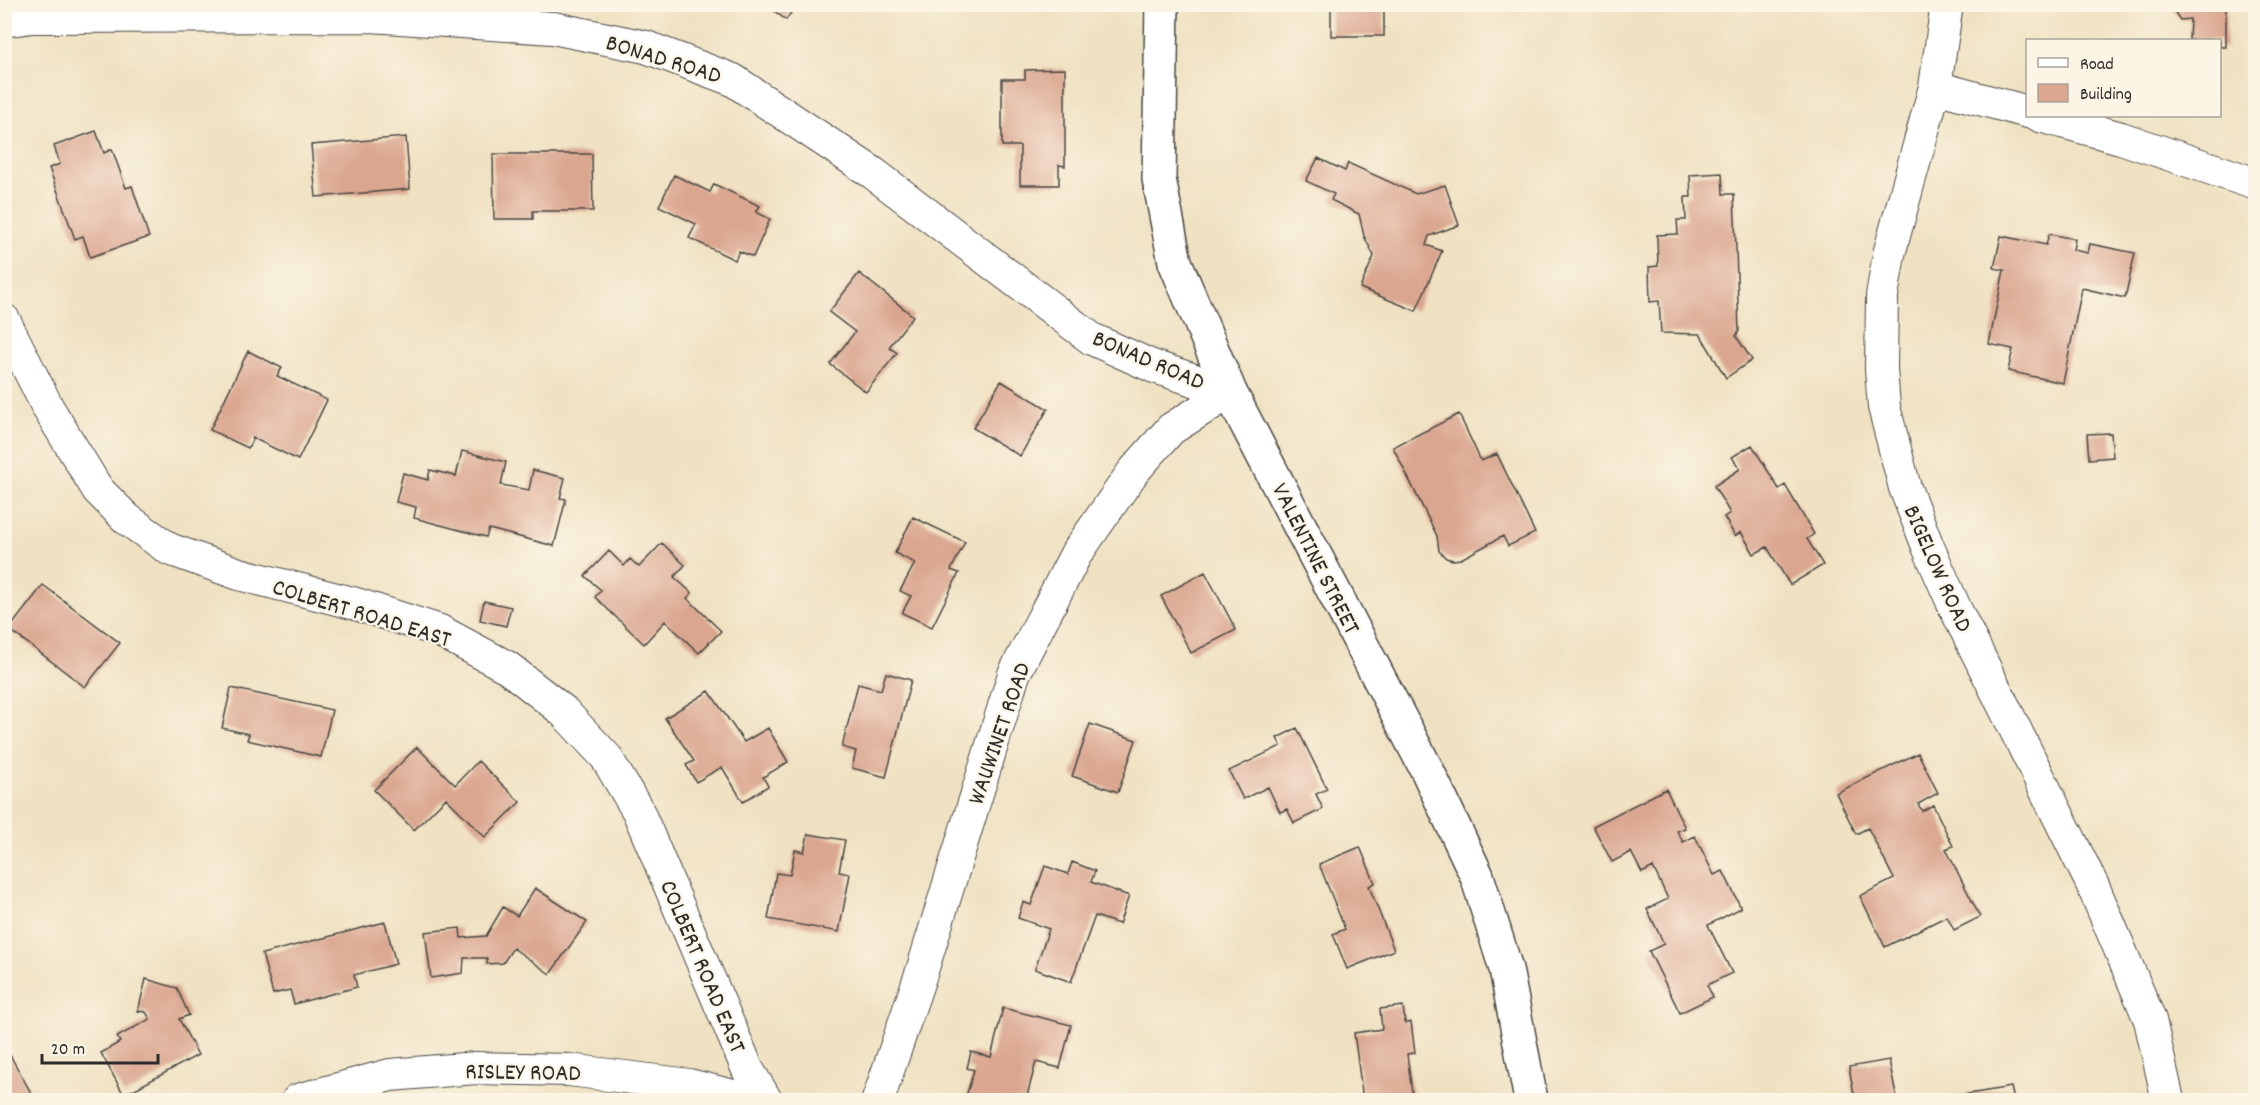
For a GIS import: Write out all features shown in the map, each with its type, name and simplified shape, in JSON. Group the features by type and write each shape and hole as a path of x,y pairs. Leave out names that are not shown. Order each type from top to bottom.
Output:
{"street":[{"name":"VALENTINE STREET","path":"1162,4 1159,179 1175,262 1230,392 1428,772 1478,876 1506,969 1531,1101"},
{"name":"BIGELOW ROAD","path":"1947,4 1935,87 1889,254 1882,296 1881,369 1884,406 1905,488 1929,549 1955,608 2093,886 2150,1020 2168,1101"},
{"name":"BONAD ROAD","path":"23,14 370,16 553,28 646,47 733,80 873,173 1092,339 1152,366 1230,392"},
{"path":"1935,87 2026,111"},
{"path":"2044,117 2121,138 2256,184"},
{"name":"COLBERT ROAD EAST","path":"4,320 48,408 98,490 127,519 169,549 239,574 356,604 440,631 507,667 562,710 606,758 638,811 748,1070 766,1101"},
{"name":"WAUWINET ROAD","path":"878,1101 922,971 1014,674 1076,554 1133,472 1170,429 1230,392"},
{"name":"RISLEY ROAD","path":"298,1101 390,1075 476,1068 569,1070 689,1084 750,1101"}],"building":[{"path":"765,4 797,4 786,20"},
{"path":"976,4 1020,4 1020,10 976,8"},
{"path":"1331,4 1384,4 1384,36 1331,36"},
{"path":"2169,4 2226,4 2226,47 2221,47 2221,39 2189,39 2190,19 2180,20"},
{"path":"1065,69 1065,166 1059,165 1059,185 1020,185 1020,146 1002,146 1002,79 1025,79 1025,70"},
{"path":"96,131 104,153 112,149 126,188 132,186 149,237 90,257 83,236 75,239 49,168 60,164 54,146"},
{"path":"406,137 410,189 316,197 311,145"},
{"path":"493,154 592,154 593,211 533,211 533,219 494,219"},
{"path":"1318,158 1345,171 1348,163 1416,194 1445,185 1459,225 1429,236 1426,245 1442,251 1416,311 1360,288 1374,256 1364,236 1359,214 1331,200 1334,194 1306,181"},
{"path":"1722,173 1723,194 1734,194 1739,331 1736,336 1752,360 1726,378 1700,334 1661,333 1659,301 1650,302 1649,267 1658,266 1657,235 1678,234 1677,220 1686,220 1685,197 1691,197 1690,175"},
{"path":"674,175 710,192 714,184 760,206 756,212 770,219 753,257 739,251 735,260 689,238 696,224 659,206"},
{"path":"2049,234 2075,239 2073,250 2088,253 2090,244 2135,253 2125,298 2082,288 2063,383 2008,371 2013,349 1989,344 2004,270 1994,268 2001,236 2046,245"},
{"path":"859,273 913,316 889,347 897,353 866,392 830,364 855,332 829,312"},
{"path":"248,351 282,368 277,376 327,400 298,460 253,438 248,448 210,430"},
{"path":"1001,381 1048,409 1020,456 973,428"},
{"path":"1459,414 1481,461 1497,454 1535,533 1508,546 1503,536 1461,559 1453,560 1446,558 1439,551 1437,536 1393,447"},
{"path":"2111,433 2113,457 2089,459 2087,434"},
{"path":"1752,445 1779,489 1785,485 1814,534 1807,539 1823,565 1790,585 1767,547 1754,554 1741,532 1735,536 1724,517 1730,513 1714,486 1740,469 1732,457"},
{"path":"462,451 506,462 501,485 529,490 533,470 565,478 560,498 566,499 554,546 489,529 486,537 414,518 416,507 396,502 403,473 428,480 430,470 456,476"},
{"path":"913,517 965,542 951,570 959,573 932,627 902,613 911,596 900,591 915,563 895,553"},
{"path":"662,543 685,565 674,577 692,593 687,598 721,631 699,653 665,621 644,644 595,597 601,590 585,576 609,551 624,566 630,559 639,567"},
{"path":"1205,572 1236,630 1191,653 1161,596"},
{"path":"43,585 120,643 85,687 9,629"},
{"path":"484,601 511,607 506,626 480,620"},
{"path":"886,673 911,680 886,777 852,768 856,751 842,747 858,684 881,690"},
{"path":"231,688 332,710 321,757 247,740 249,734 222,728"},
{"path":"709,691 744,742 768,728 788,762 763,777 768,786 743,802 722,767 696,782 686,765 694,761 665,718"},
{"path":"1090,724 1136,740 1118,792 1072,776"},
{"path":"1297,728 1327,789 1316,794 1323,809 1294,823 1287,809 1280,812 1268,787 1243,799 1229,771 1281,746 1277,738"},
{"path":"417,747 455,785 478,761 520,802 485,837 446,798 414,830 374,790"},
{"path":"1918,753 1938,793 1918,804 1922,811 1933,805 1953,846 1946,849 1980,917 1954,930 1947,916 1885,947 1860,896 1894,879 1868,828 1856,834 1836,793"},
{"path":"1666,789 1685,828 1677,831 1683,842 1695,836 1714,875 1723,871 1741,908 1708,925 1732,973 1707,985 1713,997 1680,1013 1649,951 1664,944 1647,909 1668,899 1653,867 1642,873 1631,852 1612,862 1593,826"},
{"path":"808,834 845,840 839,872 850,874 839,932 768,919 776,873 790,875 795,850 804,852"},
{"path":"1360,847 1375,883 1369,886 1394,950 1347,969 1333,934 1345,929 1319,864"},
{"path":"1072,862 1095,871 1091,882 1129,896 1119,924 1095,916 1071,982 1035,969 1049,929 1018,918 1023,902 1031,905 1045,866 1068,874"},
{"path":"535,888 587,922 550,974 513,948 503,963 487,964 487,958 464,958 463,973 431,978 425,932 460,928 461,938 486,936 503,907 517,916"},
{"path":"385,922 396,964 354,975 357,987 294,1004 290,990 273,994 262,954"},
{"path":"146,979 177,988 189,1015 179,1019 198,1055 124,1095 101,1053 120,1042 117,1037 150,1019 146,1012 138,1011"},
{"path":"1403,1006 1405,1023 1411,1022 1415,1053 1407,1054 1413,1100 1363,1100 1354,1033 1382,1029 1380,1009"},
{"path":"1003,1008 1071,1025 1060,1068 1036,1062 1026,1100 965,1100 974,1070 967,1068 971,1052 991,1057"},
{"path":"10,1055 35,1100 4,1100 4,1058"},
{"path":"1889,1060 1897,1100 1855,1100 1849,1067"},
{"path":"2011,1087 2014,1100 1938,1100 1938,1099"}]}
